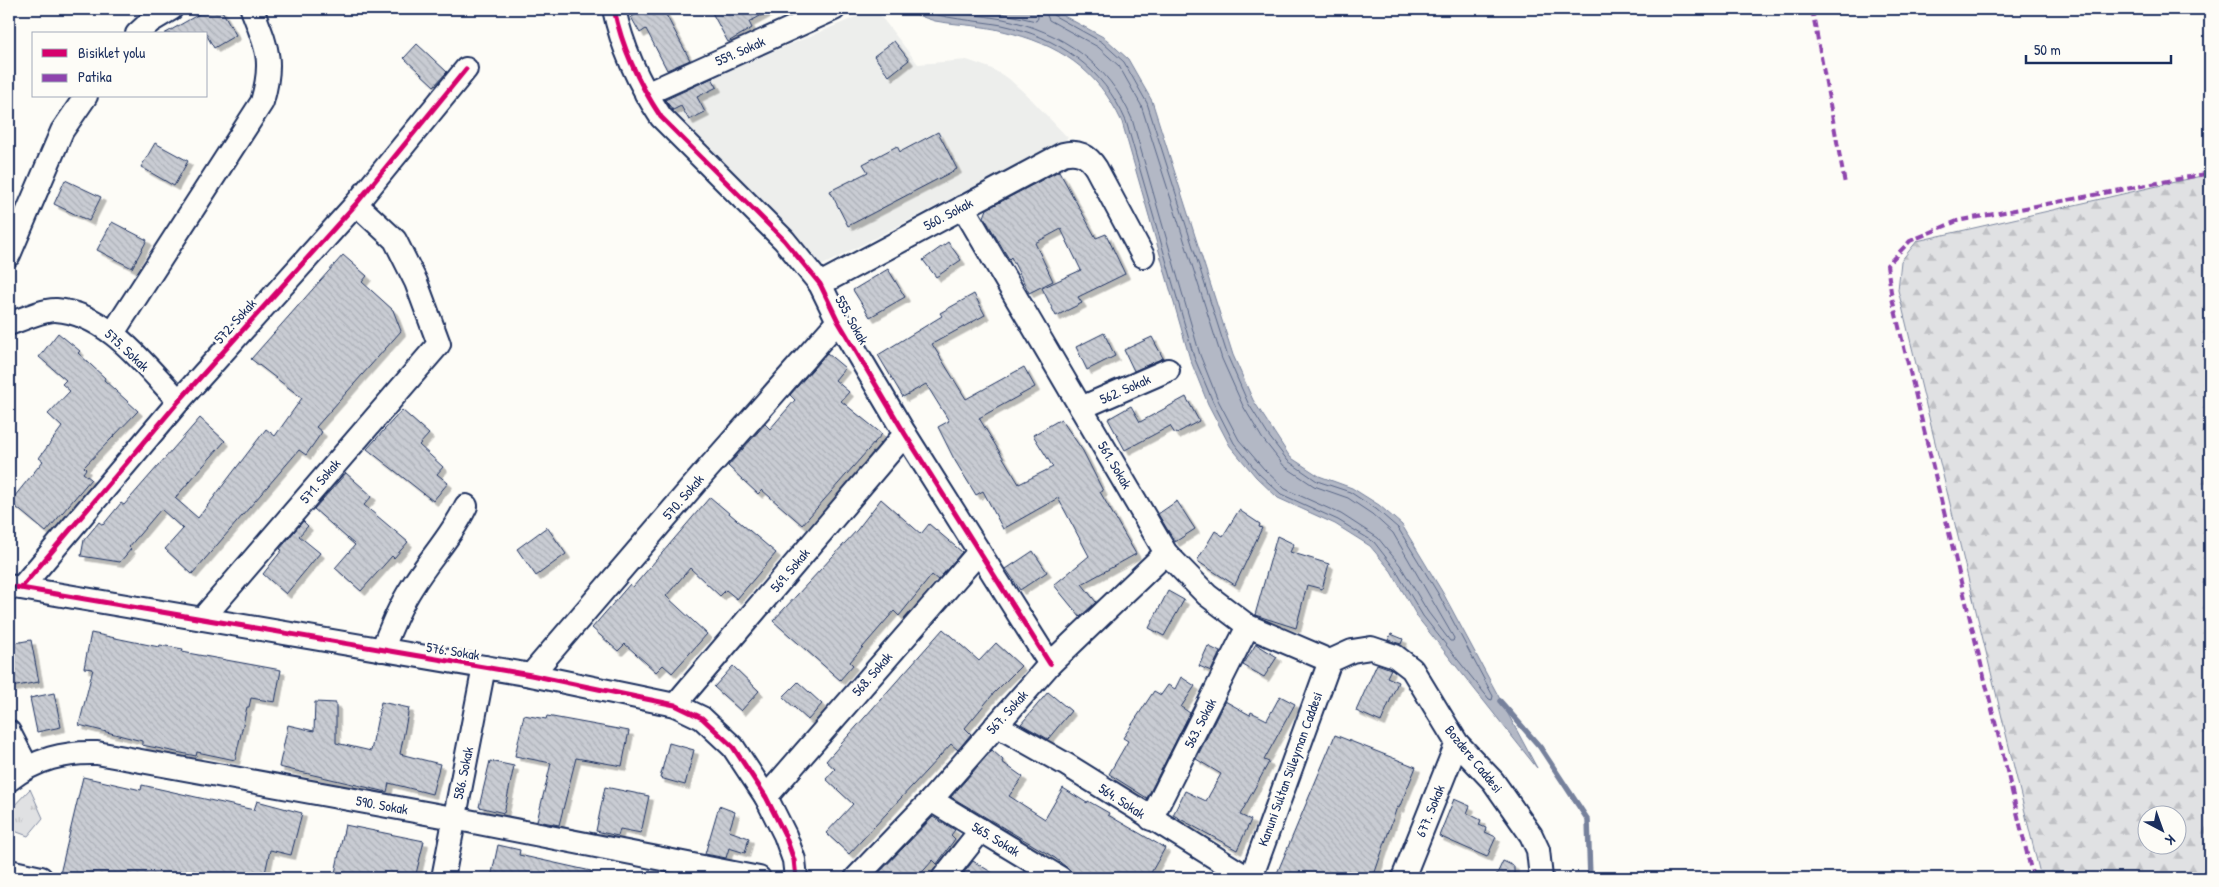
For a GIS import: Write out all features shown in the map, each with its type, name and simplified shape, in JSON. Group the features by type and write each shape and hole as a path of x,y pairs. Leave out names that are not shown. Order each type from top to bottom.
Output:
{"street":[{"path":"139,32 151,21 171,9"},
{"path":"113,333 262,102 269,79 268,50 252,9"},
{"name":"555. Sokak","path":"614,9 634,69 646,94 661,117 784,240 820,284 838,321 905,434 1050,664"},
{"name":"559. Sokak","path":"646,94 834,9"},
{"name":"572. Sokak","path":"15,587 356,204 466,69"},
{"path":"9,255 62,131 85,98"},
{"name":"560. Sokak","path":"820,284 1063,154 1079,153 1088,157 1096,168 1143,256"},
{"name":"571. Sokak","path":"202,619 439,344 416,282 395,240 356,204"},
{"name":"561. Sokak","path":"963,206 1166,553 1207,595 1248,626 1330,660"},
{"name":"575. Sokak","path":"9,324 54,309 86,317 113,333 179,401"},
{"name":"570. Sokak","path":"531,675 704,473 838,321"},
{"name":"562. Sokak","path":"1081,408 1168,370"},
{"name":"569. Sokak","path":"675,705 905,434"},
{"path":"382,650 397,614 412,587 455,529 466,506"},
{"name":"568. Sokak","path":"766,797 979,552"},
{"name":"567. Sokak","path":"856,878 931,800 1050,664 1166,553"},
{"name":"576. Sokak","path":"15,587 531,675 675,705 702,718 717,729 734,748 766,797 785,835 794,860 796,878"},
{"name":"563. Sokak","path":"1151,819 1248,626"},
{"name":"Bozdere Caddesi","path":"1330,660 1352,651 1371,648 1396,656 1412,669 1457,743 1493,781 1531,835 1538,850 1541,878"},
{"name":"Kanuni Sultan Süleyman Caddesi","path":"1249,878 1330,660"},
{"name":"586. Sokak","path":"443,878 453,818 484,667"},
{"name":"564. Sokak","path":"996,724 1067,765 1151,819 1249,878"},
{"path":"9,732 18,774"},
{"name":"677. Sokak","path":"1403,878 1457,743"},
{"name":"590. Sokak","path":"18,774 54,756 74,752 97,753 453,818 759,878"},
{"name":"565. Sokak","path":"931,800 1060,878"},
{"path":"943,878 981,830"},
{"path":"9,871 41,878"}],"shaded area":[{"path":"875,9 918,64 967,60 990,68 1008,78 1068,138 821,266 795,235 660,99"}],"green space":[{"path":"2210,174 2210,878 2041,878 1898,290 1901,261 1917,241"},
{"path":"30,789 43,818 28,836 9,829 9,811"}],"water":[{"path":"903,9 1051,9 1105,38 1128,59 1152,101 1233,355 1253,400 1290,457 1319,476 1352,488 1379,505 1402,525 1443,593 1537,768 1418,618 1391,571 1370,546 1335,524 1278,498 1256,477 1230,446 1208,404 1190,359 1122,122 1101,87 1074,62 1041,43 995,29 935,21"}],"building":[{"path":"208,9 221,9 236,35 214,48 208,38 208,32 168,32"},
{"path":"647,9 663,9 690,60 667,70 646,29 640,33 631,17"},
{"path":"710,9 773,9 749,22 752,28 728,42"},
{"path":"894,41 909,60 889,76 874,56"},
{"path":"417,44 447,72 434,86 404,58"},
{"path":"712,78 717,87 697,97 705,112 689,120 681,106 673,110 665,100"},
{"path":"938,132 957,169 848,226 830,191 868,172 863,164 897,146 900,152"},
{"path":"155,143 188,161 174,186 141,167"},
{"path":"1059,171 1096,238 1106,234 1125,274 1078,297 1082,303 1056,316 1042,288 1081,270 1061,229 1035,243 1053,281 1029,293 1011,257 1009,259 984,217 987,209"},
{"path":"65,180 101,197 89,221 54,204"},
{"path":"112,222 147,240 132,268 97,250"},
{"path":"948,242 961,260 936,277 923,260"},
{"path":"343,255 367,276 362,282 393,310 401,331 316,427 322,432 306,455 299,450 192,574 165,549 183,529 161,509 129,547 131,549 120,562 81,556 84,540 99,522 103,525 121,503 124,505 200,418 225,441 175,498 198,518 266,429 275,436 302,398 251,359"},
{"path":"888,269 905,297 870,317 853,290"},
{"path":"974,294 985,315 932,344 966,399 1024,367 1035,387 979,418 1019,484 1053,467 1033,435 1061,419 1083,451 1103,491 1100,492 1136,554 1082,584 1096,602 1080,617 1054,585 1089,556 1058,498 1003,529 983,491 976,495 954,459 938,427 949,421 926,384 903,397 878,355 942,316 940,313"},
{"path":"58,333 80,351 78,353 105,378 104,380 138,411 84,467 86,469 83,473 91,479 46,532 10,502 43,461 39,458 62,427 48,414 70,391 62,384 66,380 39,357"},
{"path":"1104,333 1115,356 1087,370 1076,347"},
{"path":"1152,337 1163,358 1134,371 1124,350"},
{"path":"827,353 845,368 835,380 849,392 841,401 882,434 802,525 762,490 758,494 728,466 765,424 770,429 795,400 790,395"},
{"path":"1186,397 1199,421 1175,434 1170,426 1125,450 1108,419 1131,406 1140,422"},
{"path":"402,410 429,434 419,445 443,467 437,474 448,483 433,501 367,449"},
{"path":"346,473 372,496 364,505 408,542 394,558 392,556 361,591 335,568 355,545 314,509"},
{"path":"710,497 776,553 737,599 726,590 720,596 690,568 666,596 707,634 672,673 663,665 656,672 625,644 618,651 592,628 630,584 633,587"},
{"path":"881,499 921,534 929,524 962,552 938,580 932,575 899,616 894,611 850,662 853,665 840,680 773,621 857,530"},
{"path":"1177,501 1195,529 1175,542 1158,514"},
{"path":"1239,510 1260,524 1259,527 1262,528 1235,585 1197,561 1215,531 1223,536"},
{"path":"303,521 308,526 299,536 320,553 286,594 263,574"},
{"path":"547,527 566,554 536,576 517,549"},
{"path":"1277,536 1294,544 1290,552 1329,564 1322,589 1307,585 1296,628 1255,615"},
{"path":"1033,551 1047,572 1020,590 1006,569"},
{"path":"1168,591 1184,600 1164,636 1149,628"},
{"path":"943,629 979,661 996,643 1021,666 994,693 965,728 971,734 958,750 951,744 849,854 826,833 853,804 826,779 835,769 826,761"},
{"path":"91,633 159,647 160,645 183,649 182,652 281,670 275,702 251,698 249,707 247,707 235,760 197,752 196,756 142,745 142,741 79,725 93,669 84,668"},
{"path":"1391,634 1403,639 1401,644 1388,640"},
{"path":"31,640 39,682 11,687 9,644"},
{"path":"1256,644 1277,657 1264,677 1243,665"},
{"path":"1208,646 1220,652 1211,671 1199,666"},
{"path":"1377,664 1391,669 1387,677 1398,682 1381,722 1356,711"},
{"path":"733,666 759,691 741,711 714,687"},
{"path":"1181,677 1195,686 1181,707 1190,713 1147,798 1109,774 1128,741 1123,738 1154,691 1161,695 1168,685 1175,689"},
{"path":"798,682 822,704 808,720 783,697"},
{"path":"1048,692 1071,711 1048,739 1021,724"},
{"path":"54,693 61,727 37,732 30,698"},
{"path":"1280,696 1295,704 1264,760 1269,762 1240,815 1251,820 1237,850 1173,815 1185,791 1206,801 1221,774 1196,759 1225,701 1250,715 1251,712 1267,720"},
{"path":"315,702 336,703 336,743 371,751 381,702 409,708 400,754 440,764 432,794 389,783 387,792 279,767 288,725 314,731"},
{"path":"524,715 546,719 547,716 629,731 622,766 576,758 559,825 537,821 551,763 515,756"},
{"path":"1335,735 1416,767 1399,808 1397,807 1373,878 1275,878"},
{"path":"669,743 694,750 685,785 660,778"},
{"path":"992,750 1003,760 1002,762 1023,777 1009,796 1045,819 1063,788 1087,803 1088,801 1109,813 1108,815 1165,848 1148,878 1073,878 1071,871 1055,858 951,797"},
{"path":"490,761 514,766 504,813 479,807"},
{"path":"83,777 141,790 142,785 254,810 257,801 302,813 291,855 270,850 264,878 80,878 60,874"},
{"path":"605,787 649,796 641,833 620,829 618,836 596,831"},
{"path":"1454,799 1470,806 1467,813 1481,820 1479,825 1486,828 1485,832 1496,837 1487,857 1439,836"},
{"path":"719,806 735,812 729,831 749,838 745,853 729,848 726,858 705,854"},
{"path":"933,817 955,830 951,835 955,839 937,864 933,860 917,878 874,878"},
{"path":"345,825 424,841 415,878 334,878"},
{"path":"498,845 520,850 519,855 591,871 590,878 491,878"},
{"path":"973,861 1001,878 960,878"},
{"path":"1503,861 1514,866 1514,878 1495,878"}],"waterway":[{"path":"1500,701 1540,747 1588,820 1590,878"}],"marked path":[{"path":"1812,9 1845,184"},
{"path":"2033,878 1892,298 1887,265 1910,241 1957,221 2210,173"}],"cycle path":[{"path":"614,9 632,65 661,117 784,240 820,284 838,321 905,434 1050,664"},
{"path":"21,588 179,401 356,204 466,69"},
{"path":"9,586 531,675 675,705 702,718 733,747 766,797 785,835 794,860 796,878"}]}
